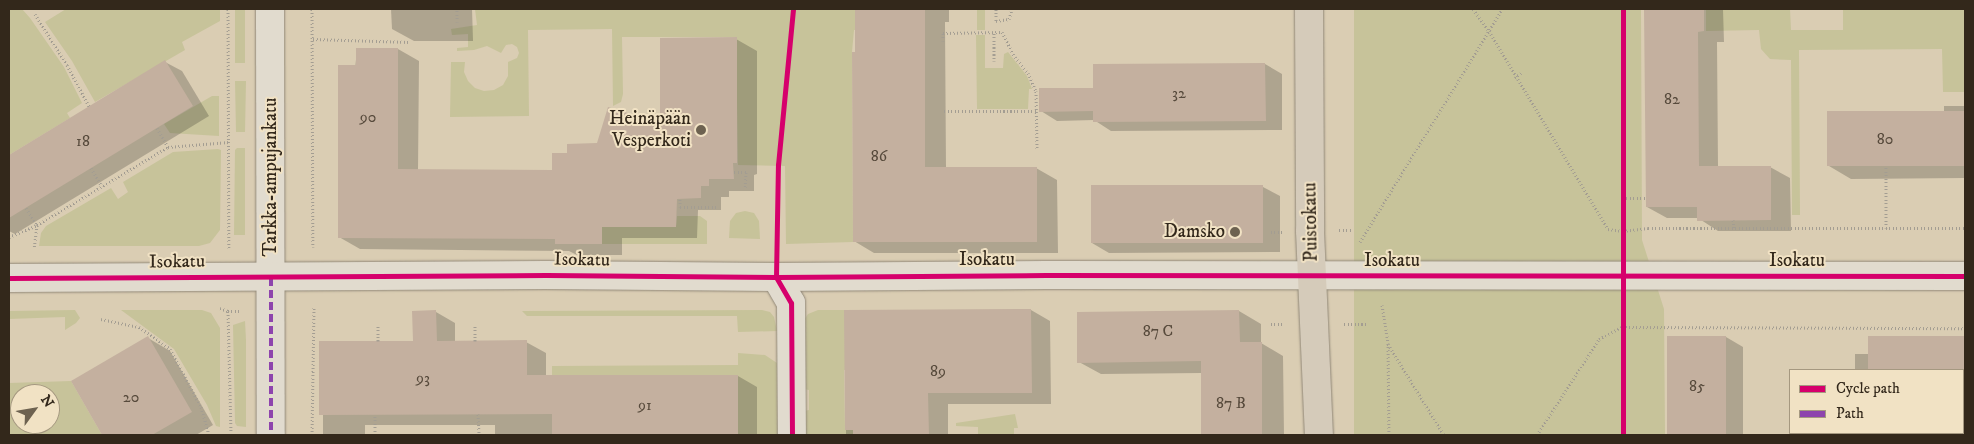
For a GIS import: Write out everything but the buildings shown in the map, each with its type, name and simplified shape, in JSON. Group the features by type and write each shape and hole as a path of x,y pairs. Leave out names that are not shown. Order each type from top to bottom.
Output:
{"main road":[{"name":"Puistokatu","path":"1309,9 1312,276 1319,435"}],"street":[{"name":"Tarkka-ampujankatu","path":"270,9 271,435"},
{"name":"Isokatu","path":"9,278 225,276 315,278 546,275 776,277 1046,275 1965,276"},
{"path":"776,277 791,303 792,435"}],"path":[{"path":"228,9 229,242 225,276 231,435"},
{"path":"312,9 315,278 312,435"},
{"path":"457,9 457,22"},
{"path":"996,9 996,20 1009,19 1012,9"},
{"path":"1473,9 1489,31 1515,78 1608,228 1623,231 1648,228 1965,228"},
{"path":"1360,242 1502,9"},
{"path":"35,14 68,64 89,106"},
{"path":"943,41 943,33 1002,32 1015,57 1028,73 1036,91 1037,150"},
{"path":"994,33 994,61"},
{"path":"313,39 410,42"},
{"path":"1515,78 1521,73"},
{"path":"944,111 1036,111"},
{"path":"157,128 168,147"},
{"path":"9,237 37,225 168,147 229,142"},
{"path":"1886,167 1886,228"},
{"path":"91,168 102,186"},
{"path":"734,172 746,172 745,189"},
{"path":"1623,188 1623,206"},
{"path":"1623,198 1646,198"},
{"path":"680,199 680,207 718,207"},
{"path":"26,208 37,225 34,250"},
{"path":"1734,220 1734,228"},
{"path":"1623,223 1624,276"},
{"path":"1384,314 1388,343 1389,435"},
{"path":"102,319 139,327 170,349 201,407 209,435"},
{"path":"1622,320 1622,337"},
{"path":"378,326 378,341"},
{"path":"475,326 475,341"},
{"path":"1537,435 1600,338 1622,327 1965,328"},
{"path":"1388,343 1444,435"},
{"path":"375,435 376,414"},
{"path":"478,414 479,435"}],"shaded area":[{"path":"9,9 22,9 30,18 64,67 82,103 67,113 70,118 9,155"},
{"path":"66,9 220,9 220,21 182,42 185,50 95,102 72,61 45,22"},
{"path":"235,9 245,9 245,63 235,63"},
{"path":"475,9 855,9 855,12 876,30 854,30 852,52 853,242 786,244 785,166 738,165 736,37 622,37 623,94 621,102 613,106 612,29 528,30 529,116 450,117 451,62 465,62 464,72 468,81 475,88 484,91 494,90 503,85 508,76 508,62 517,58 519,53 517,47 512,44 506,45 501,53 487,46 474,50 457,51 457,48 468,47 468,34 452,35 451,29 477,25"},
{"path":"977,9 985,9 985,30 977,30"},
{"path":"1354,9 1641,9 1642,240 1664,309 1665,435 1354,435"},
{"path":"1706,9 1790,9 1791,30 1843,30 1843,9 1965,9 1965,92 1943,92 1942,49 1799,50 1800,215 1792,215 1791,60 1770,59 1761,49 1759,30 1706,31"},
{"path":"976,35 985,35 985,68 1003,68 1004,54 1008,52 1027,76 1032,89 1029,89 1028,109 977,109"},
{"path":"235,81 246,81 245,132 236,132"},
{"path":"212,96 219,96 219,136 170,133 164,124"},
{"path":"237,148 245,148 245,235 234,235 235,150"},
{"path":"221,150 220,230 210,243 199,246 39,246 41,233 46,226 111,188 118,199 128,192 123,182 173,152"},
{"path":"745,211 754,213 759,221 760,239 729,238 730,221 736,213"},
{"path":"602,216 617,227 676,227 677,216 700,216 707,221 707,244 602,244"},
{"path":"75,310 80,318 65,330 65,317 9,319 9,311"},
{"path":"121,310 202,310 211,313 220,328 220,427 216,426 207,405 174,349"},
{"path":"762,310 770,312 774,317 777,331 738,332 737,316 527,316 522,311"},
{"path":"818,310 844,310 853,370 844,370 845,430 853,430 853,435 804,435 804,411 809,410 809,390 803,389 804,320 808,314"},
{"path":"245,321 246,427 237,426 235,423 233,325"},
{"path":"738,353 765,355 777,363 778,435 738,435 738,375 552,375 552,366 738,365"},
{"path":"71,381 102,435 9,435 9,383"},
{"path":"1015,414 1018,428 1014,428 1014,435 978,435 978,427 956,426 956,423"}],"marked path":[{"path":"271,278 271,435"}],"cycle path":[{"path":"792,435 791,303 776,277 778,165 793,9"},
{"path":"1623,9 1623,435"},
{"path":"9,278 546,275 776,277 1046,275 1965,276"}],"place":[{"name":"Heinäpään Vesperkoti","path":"701,130"},
{"name":"Damsko","path":"1235,232"}]}
